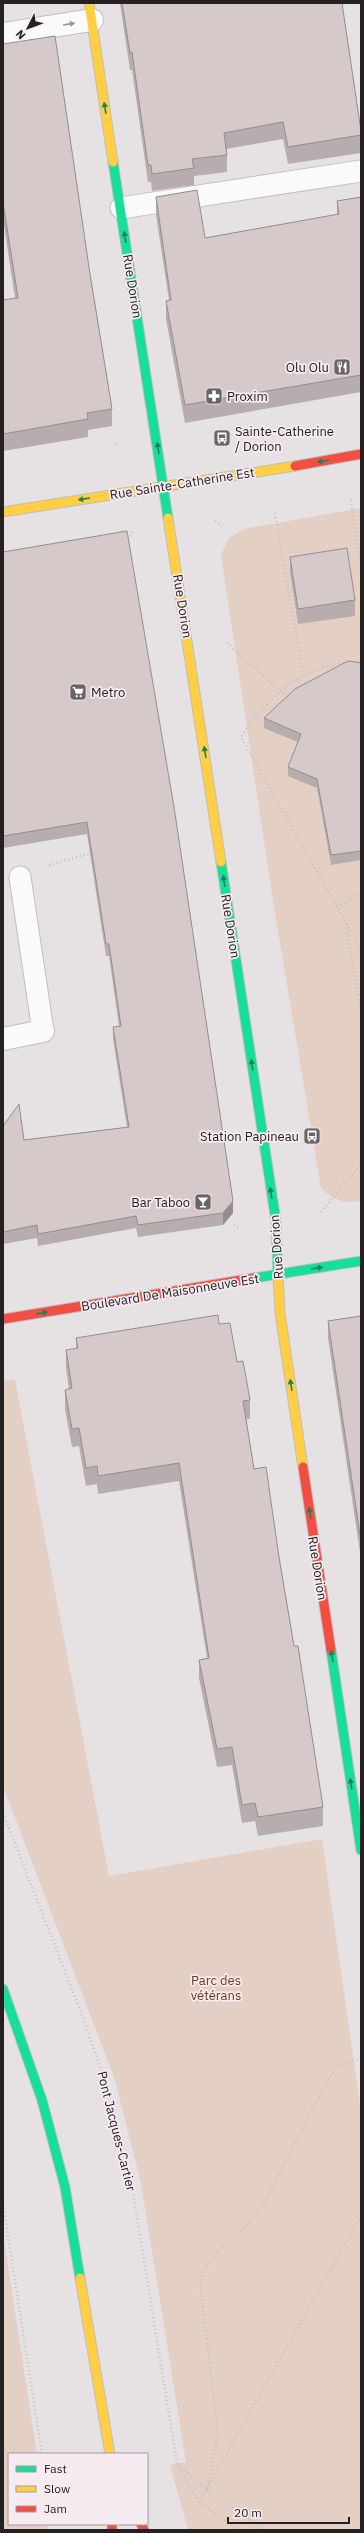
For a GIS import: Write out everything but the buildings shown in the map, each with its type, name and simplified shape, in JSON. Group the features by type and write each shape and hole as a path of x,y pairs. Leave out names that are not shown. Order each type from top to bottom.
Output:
{"street":[{"path":"3,34 91,11"},
{"name":"Rue Dorion","path":"91,11 274,1214 280,1313 361,1850"},
{"name":"Rue Sainte-Catherine Est","path":"3,512 361,454"},
{"path":"3,1039 43,1031"},
{"name":"Boulevard De Maisonneuve Est","path":"3,1319 361,1261"},
{"path":"3,1989 40,2092 65,2187 110,2453"}],"lane":[{"path":"121,208 361,171"},
{"path":"20,877 43,1031"}],"path":[{"path":"351,500 361,569"},
{"path":"275,513 303,675"},
{"path":"214,521 222,526"},
{"path":"130,536 133,532"},
{"path":"227,643 290,700"},
{"path":"361,661 340,663 303,675 279,690 260,708 240,737 361,949"},
{"path":"20,877 52,863 98,852"},
{"path":"336,907 361,893"},
{"path":"345,922 361,1012"},
{"path":"322,1212 361,1164"},
{"path":"234,1225 240,1229"},
{"name":"Pont Jacques-Cartier","path":"3,1813 83,2017 108,2089 132,2187 177,2464"},
{"path":"207,2490 218,2434 200,2284 203,2272 214,2256 249,2222 265,2202 327,2081 338,2067 361,2058"},
{"path":"3,2204 42,2453"},
{"path":"199,2502 361,2216"},
{"path":"177,2464 207,2490 265,2530"},
{"path":"177,2464 199,2502 238,2530"}],"green space":[{"path":"361,508 361,1201 349,1202 330,1196 321,1188 274,907 221,555 229,538 244,529"},
{"name":"Parc des vétérans","path":"15,1380 109,1876 322,1839 361,2111 361,2530 188,2530 170,2465 186,2462 141,2183 115,2080 3,1786 3,1381"},
{"path":"3,2234 37,2453 8,2453 8,2525 47,2525 48,2530 3,2530"}],"traffic: fast":[{"path":"113,162 168,518"},
{"path":"221,862 276,1221 278,1275"},
{"path":"254,1278 361,1261"},
{"path":"331,1650 361,1850"},
{"path":"3,1989 42,2100 65,2187 80,2278"}],"traffic: slow":[{"path":"89,3 113,162"},
{"path":"3,512 295,466"},
{"path":"168,518 221,862"},
{"path":"278,1275 280,1313 303,1467"},
{"path":"80,2278 110,2453"}],"traffic: jam":[{"path":"295,466 361,454"},
{"path":"3,1319 254,1278"},
{"path":"303,1467 331,1650"},
{"path":"112,2525 112,2530"},
{"path":"142,2525 144,2530"}],"place":[{"name":"Olu Olu","path":"342,367"},
{"name":"Proxim","path":"214,396"},
{"name":"Sainte-Catherine / Dorion","path":"222,438"},
{"name":"Metro","path":"78,692"},
{"name":"Station Papineau","path":"312,1136"},
{"name":"Bar Taboo","path":"203,1202"}]}
